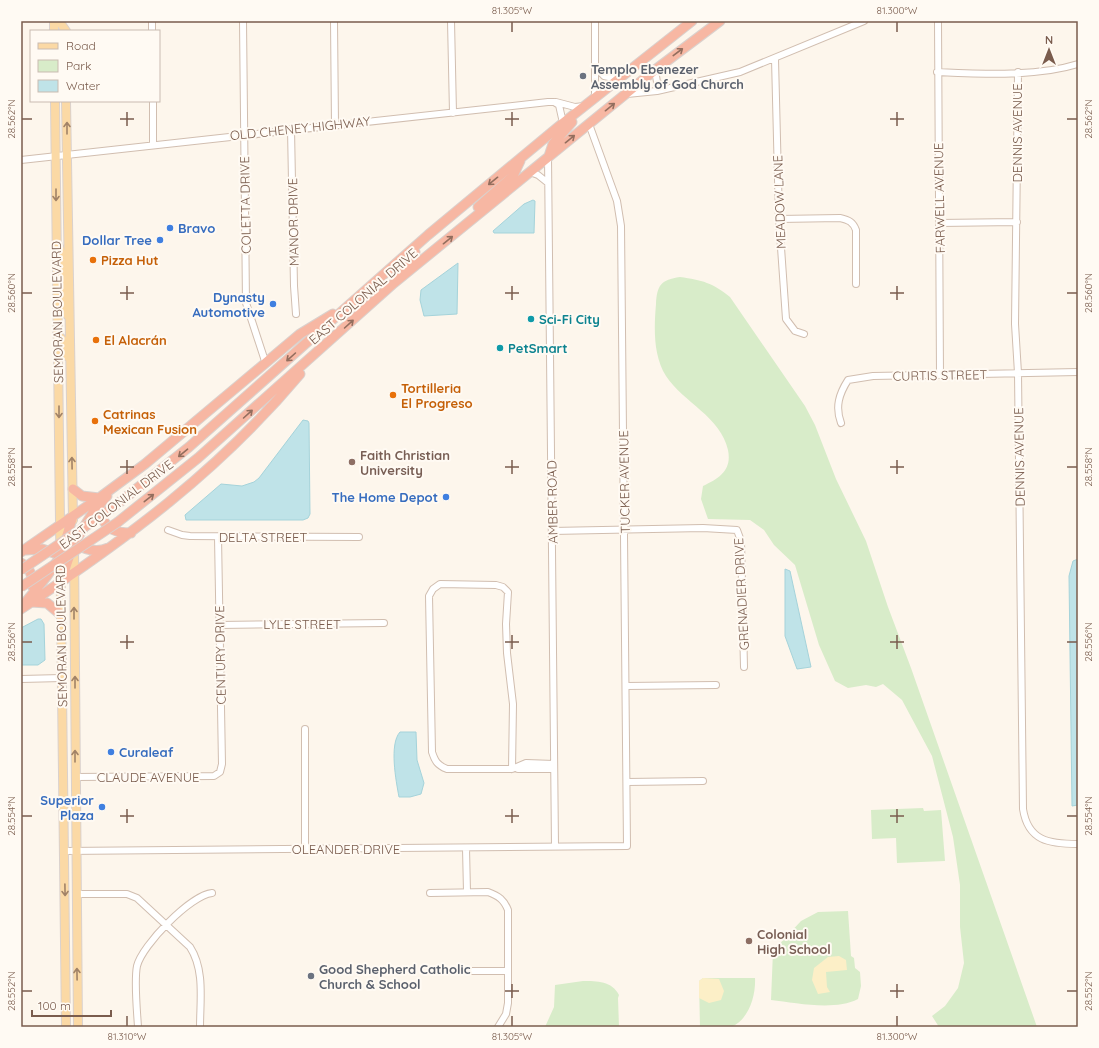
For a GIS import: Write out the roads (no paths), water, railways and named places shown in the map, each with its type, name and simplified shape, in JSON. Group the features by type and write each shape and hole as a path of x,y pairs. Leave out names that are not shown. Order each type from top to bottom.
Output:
{"highway":[{"name":"EAST COLONIAL DRIVE","path":"21,570 111,509 189,447 428,235 563,123 692,21"},
{"path":"698,37 712,21"},
{"name":"EAST COLONIAL DRIVE","path":"21,587 118,522 198,458 394,283 655,70 720,21"},
{"path":"548,157 553,144 590,102"},
{"path":"471,221 471,213 513,176 520,160"},
{"path":"394,283 404,266 428,235"},
{"path":"21,608 30,600 70,540 100,501 114,488 300,334 351,304"},
{"path":"30,600 60,584 113,547 188,487 241,440 280,398 320,350"},
{"path":"73,489 82,496 100,501"},
{"path":"100,501 102,518 111,529 118,533 131,533"},
{"path":"22,551 73,516 100,501"},
{"path":"60,584 67,564 73,516"},
{"path":"59,526 70,540 89,550 98,551 113,547"},
{"path":"22,551 42,549 60,557 74,574"},
{"path":"21,563 27,566 31,571 33,580 30,600"},
{"path":"30,600 47,603 60,614"}],"main road":[{"path":"59,21 65,30"},
{"name":"SEMORAN BOULEVARD","path":"55,102 66,1027"},
{"name":"SEMORAN BOULEVARD","path":"66,102 73,516"},
{"path":"56,242 62,252 63,306 70,319"},
{"path":"58,334 64,341 64,348 70,362"},
{"name":"SEMORAN BOULEVARD","path":"70,540 74,574 78,1027"}],"street":[{"name":"COLETTA DRIVE","path":"243,21 246,303 265,362"},
{"path":"334,21 335,125"},
{"path":"451,21 453,113"},
{"path":"590,102 595,66 595,21"},
{"path":"626,94 665,89 740,72 864,21"},
{"name":"FARWELL AVENUE","path":"938,21 940,375"},
{"name":"MEADOW LANE","path":"774,59 779,219 786,319 795,331 804,334"},
{"path":"938,72 967,73 1046,71 1078,64"},
{"path":"595,66 604,76 618,79"},
{"path":"655,70 657,82 665,89"},
{"name":"DENNIS AVENUE","path":"1018,72 1015,324 1018,373 1023,809 1025,823 1037,837 1049,842 1078,844"},
{"path":"153,102 153,145"},
{"name":"OLD CHENEY HIGHWAY","path":"21,160 244,134 554,102 575,107 590,102"},
{"path":"554,102 559,105 562,111 563,123"},
{"name":"TUCKER AVENUE","path":"589,124 617,201 621,226 627,846"},
{"name":"MANOR DRIVE","path":"292,129 294,298 296,314"},
{"name":"AMBER ROAD","path":"548,157 555,846"},
{"path":"530,172 538,175 548,183"},
{"path":"779,219 840,218 848,220 854,224 856,230 856,284"},
{"path":"939,223 1016,222"},
{"name":"CURTIS STREET","path":"841,423 838,416 839,399 848,380 873,376 1078,372"},
{"name":"GRENADIER DRIVE","path":"624,530 729,528 737,530 741,541 744,667"},
{"name":"DELTA STREET","path":"168,530 182,535 218,537 359,537"},
{"path":"552,531 624,530"},
{"name":"CENTURY DRIVE","path":"218,537 222,764 220,772"},
{"path":"512,768 513,704 507,653 506,624 508,592 503,587 496,585 440,584 433,589 430,596 432,752 435,761 439,766 447,768 512,768 554,766"},
{"name":"LYLE STREET","path":"219,625 384,623"},
{"path":"21,679 62,678"},
{"path":"626,686 716,685"},
{"path":"305,729 305,849"},
{"name":"CLAUDE AVENUE","path":"75,777 214,776 220,772"},
{"path":"627,782 703,781"},
{"name":"OLEANDER DRIVE","path":"65,851 627,846"},
{"path":"466,848 467,892"},
{"path":"430,893 488,892 496,895 505,902 508,910 508,1003 506,1014 498,1027"},
{"path":"138,1027 137,968 140,956 146,946 191,902 201,895 212,893"},
{"path":"77,894 127,894 137,898 190,947 196,956 199,967 200,1027"},
{"path":"431,971 508,971"}],"water":[{"path":"533,200 535,201 534,233 494,233 493,231 524,204"},
{"path":"458,263 457,314 424,316 420,300 421,290"},
{"path":"303,420 308,421 309,423 310,514 308,518 303,520 186,520 185,515 221,484 242,486 254,482 259,478"},
{"path":"1078,559 1078,805 1072,806 1069,576 1073,561"},
{"path":"785,569 790,571 811,667 797,669 785,636"},
{"path":"38,619 41,619 44,624 45,660 38,665 21,665 21,628"},
{"path":"400,732 416,732 417,760 424,783 421,794 410,797 399,797 396,782 394,754 395,745"}],"place":[{"name":"Templo Ebenezer Assembly of God Church","path":"583,76"},
{"name":"Bravo","path":"170,228"},
{"name":"Dollar Tree","path":"160,240"},
{"name":"Pizza Hut","path":"93,260"},
{"name":"Dynasty Automotive","path":"273,304"},
{"name":"Sci-Fi City","path":"531,319"},
{"name":"El Alacrán","path":"96,340"},
{"name":"PetSmart","path":"500,348"},
{"name":"Tortilleria El Progreso","path":"393,395"},
{"name":"Catrinas Mexican Fusion","path":"95,421"},
{"name":"Faith Christian University","path":"352,462"},
{"name":"The Home Depot","path":"446,497"},
{"name":"Curaleaf","path":"111,752"},
{"name":"Superior Plaza","path":"102,807"},
{"name":"Colonial High School","path":"749,941"},
{"name":"Good Shepherd Catholic Church & School","path":"311,976"}]}
